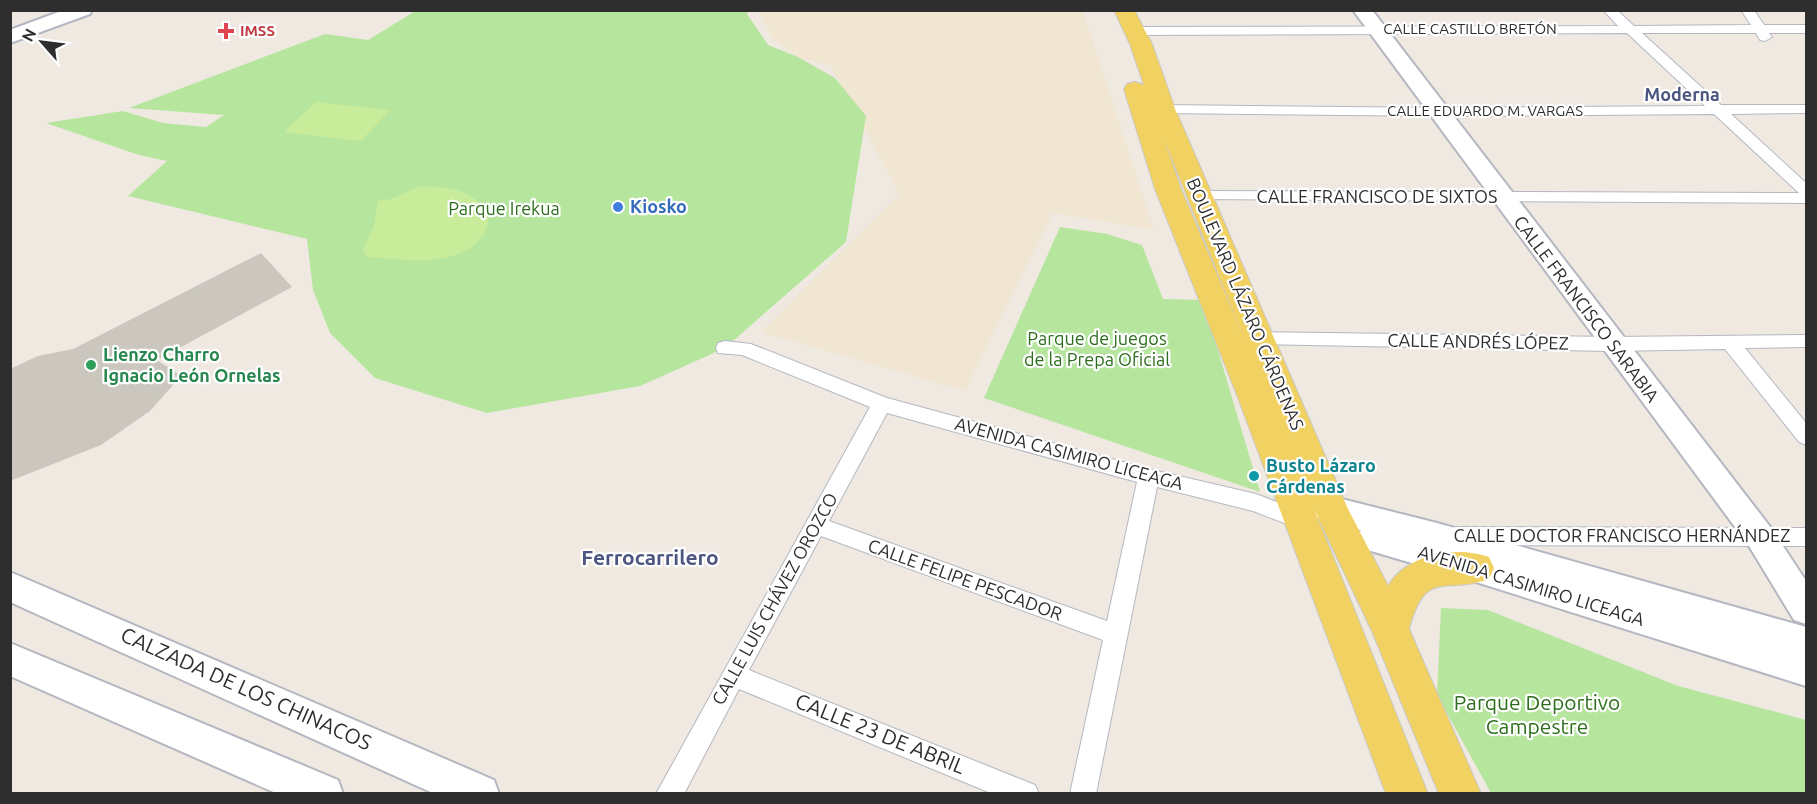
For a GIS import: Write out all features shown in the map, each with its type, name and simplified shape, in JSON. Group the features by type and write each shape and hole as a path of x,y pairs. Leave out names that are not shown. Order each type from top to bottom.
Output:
{"main road":[{"path":"10,26 64,10"},
{"path":"10,37 83,10"},
{"name":"BOULEVARD LÁZARO CÁRDENAS","path":"1104,10 1120,45 1168,189 1253,395 1316,515 1390,629 1460,794"},
{"name":"BOULEVARD LÁZARO CÁRDENAS","path":"1131,26 1258,338 1407,794"},
{"name":"CALLE FRANCISCO SARABIA","path":"1375,26 1441,112 1502,199 1760,537 1803,604"},
{"name":"AVENIDA CASIMIRO LICEAGA","path":"1316,515 1437,536 1806,642"},
{"name":"AVENIDA CASIMIRO LICEAGA","path":"1316,515 1476,568 1806,670"},
{"path":"1390,629 1394,610 1403,591 1419,574 1442,567 1476,568"},
{"name":"CALZADA DE LOS CHINACOS","path":"10,586 480,794"},
{"path":"1764,630 1785,623 1803,604"},
{"path":"10,659 324,794"}],"street":[{"path":"1609,10 1806,191"},
{"path":"1747,10 1762,33"},
{"name":"CALLE CASTILLO BRETÓN","path":"1131,26 1375,26 1635,33 1762,33 1806,29"},
{"name":"CALLE CASTILLO BRETÓN","path":"1762,33 1806,37"},
{"name":"CALLE EDUARDO M. VARGAS","path":"1163,109 1441,112 1806,110"},
{"name":"CALLE FRANCISCO DE SIXTOS","path":"1200,196 1502,199 1806,198"},
{"name":"CALLE ANDRÉS LÓPEZ","path":"1258,338 1612,344 1806,342"},
{"path":"1729,341 1806,437"},
{"name":"AVENIDA CASIMIRO LICEAGA","path":"725,348 744,349 882,404 1149,477 1316,515"},
{"name":"CALLE LUIS CHÁVEZ OROZCO","path":"669,794 882,404"},
{"path":"1083,794 1149,477"},
{"name":"CALLE FELIPE PESCADOR","path":"815,525 1115,634"},
{"name":"CALLE DOCTOR FRANCISCO HERNÁNDEZ","path":"1437,536 1806,537"},
{"name":"CALLE 23 DE ABRIL","path":"733,675 1026,794"}],"shaded area":[{"path":"759,10 1083,11 1154,230 1053,213 965,391 761,332 899,194 831,66 797,57 772,38"}],"green space":[{"name":"Parque Irekua","path":"417,10 748,11 747,14 768,45 798,57 835,78 866,116 846,242 725,348 640,386 487,413 375,378 330,333 313,290 307,239 128,196 167,161 139,155 46,123 123,111 163,123 206,127 224,115 129,108 325,34 368,40"},
{"path":"316,102 390,110 361,141 284,132"},
{"path":"420,186 459,191 475,199 489,214 483,236 472,247 444,258 413,260 367,257 363,249 374,226 378,201 391,199"},
{"name":"Parque de juegos de la Prepa Oficial","path":"1060,227 1107,234 1142,245 1163,299 1203,300 1260,492 984,398"},
{"name":"Parque Deportivo Campestre","path":"1441,608 1488,610 1678,686 1806,720 1806,793 1491,793 1437,695"}],"building":[{"name":"Lienzo Charro Ignacio León Ornelas","path":"261,253 292,287 157,360 181,376 150,411 101,445 10,481 10,369 38,356 73,349"}],"place":[{"name":"IMSS","path":"226,31"},
{"name":"Kiosko","path":"618,207"},
{"name":"Lienzo Charro Ignacio León Ornelas","path":"91,365"},
{"name":"Busto Lázaro Cárdenas","path":"1254,476"}],"district":[{"name":"Moderna","path":"1682,95"},
{"name":"Ferrocarrilero","path":"650,558"}]}
